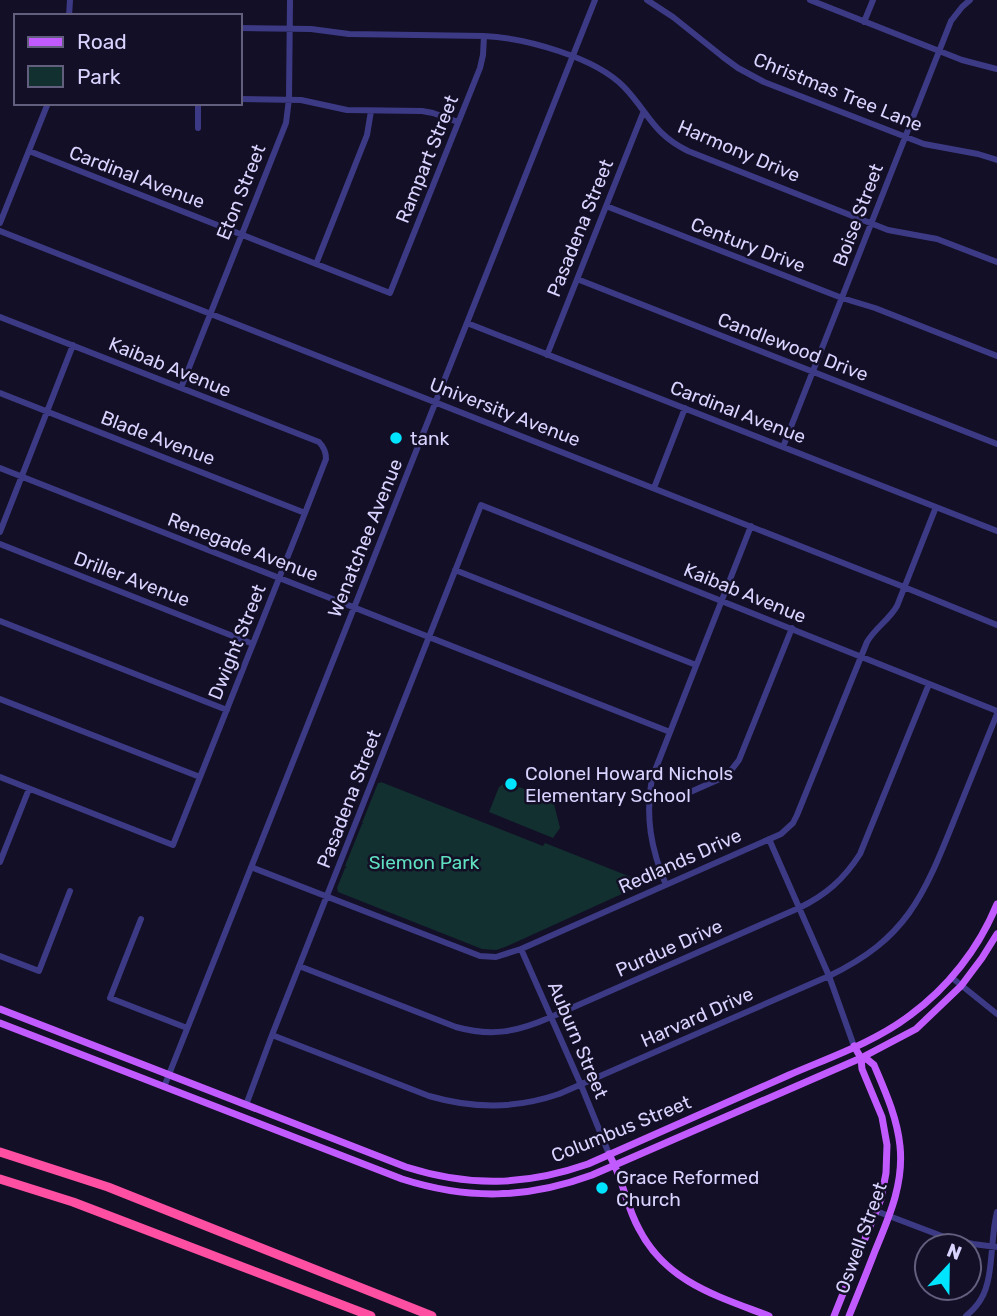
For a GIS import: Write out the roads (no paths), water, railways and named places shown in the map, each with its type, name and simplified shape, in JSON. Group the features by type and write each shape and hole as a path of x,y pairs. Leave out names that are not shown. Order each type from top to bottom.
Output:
{"highway":[{"path":"0,1152 108,1187 432,1316"},
{"path":"0,1179 73,1202 371,1316"}],"main road":[{"name":"Columbus Street","path":"0,1009 406,1167 459,1180 495,1182 531,1179 570,1170 609,1154 854,1046 908,1017 951,977 981,936 997,904"},
{"name":"Columbus Street","path":"0,1023 402,1180 476,1194 514,1194 575,1182 614,1166 861,1058 916,1029 961,986 997,934"},
{"name":"Oswell Street","path":"834,1316 876,1211 887,1174 887,1145 881,1117 862,1069 861,1058 854,1046"},
{"name":"Oswell Street","path":"849,1316 895,1202 900,1177 901,1148 892,1106 874,1065 861,1058"},
{"name":"Auburn Street","path":"609,1154 639,1230 664,1264 697,1287 769,1316"}],"street":[{"name":"Eton Street","path":"181,388 286,123 289,99 290,0"},
{"name":"Wenatchee Avenue","path":"164,1087 595,0"},
{"name":"Christmas Tree Lane","path":"647,0 751,75 936,148 978,154 997,160"},
{"path":"810,0 962,60 997,69"},
{"path":"864,22 873,0"},
{"name":"Boise Street","path":"783,447 951,21 970,0"},
{"name":"Harmony Drive","path":"242,28 311,29 349,34 484,36 532,42 598,68 617,81 659,132 677,146 872,223 900,233 937,239 997,262"},
{"name":"Rampart Street","path":"390,293 480,68 484,36"},
{"path":"242,99 289,99 347,110 422,111 458,122"},
{"path":"0,223 47,105"},
{"path":"198,105 198,128"},
{"path":"316,264 367,135 371,111"},
{"name":"Pasadena Street","path":"547,355 643,113"},
{"name":"Cardinal Avenue","path":"29,151 390,293"},
{"name":"Century Drive","path":"606,206 997,356"},
{"name":"University Avenue","path":"0,231 997,625"},
{"name":"Candlewood Drive","path":"577,279 997,444"},
{"name":"Kaibab Avenue","path":"0,317 318,442 325,450"},
{"name":"Cardinal Avenue","path":"467,323 997,531"},
{"path":"0,532 73,345"},
{"name":"Blade Avenue","path":"0,393 305,513"},
{"path":"654,488 685,408"},
{"name":"Dwight Street","path":"29,789 173,845 326,459 325,450"},
{"name":"Renegade Avenue","path":"0,468 670,732"},
{"name":"Pasadena Street","path":"246,1105 481,505"},
{"name":"Kaibab Avenue","path":"481,505 997,712"},
{"name":"Redlands Drive","path":"251,867 481,956 496,957 521,949 769,839 787,829 797,815 861,656 871,635 892,613 936,507"},
{"path":"666,885 650,839 650,791 657,764 751,526"},
{"name":"Driller Avenue","path":"0,544 253,644"},
{"path":"456,570 696,665"},
{"path":"0,621 227,710"},
{"path":"650,791 681,795 722,778 735,766 792,628"},
{"name":"Purdue Drive","path":"299,966 467,1030 510,1031 533,1025 799,908 814,901 836,884 860,854 929,684"},
{"path":"0,699 200,777"},
{"name":"Harvard Drive","path":"272,1035 429,1096 461,1104 494,1107 527,1103 559,1094 829,976 874,949 898,927 919,901 997,712"},
{"path":"0,777 29,789 0,862"},
{"name":"Oswell Street","path":"769,839 829,976 854,1046"},
{"path":"0,956 39,971 70,891"},
{"path":"141,919 110,998 187,1028"},
{"name":"Auburn Street","path":"521,949 609,1154"},
{"path":"951,977 997,1014"},
{"path":"876,1211 959,1241 994,1246"},
{"path":"966,1316 976,1306 988,1283 997,1213"}],"place":[{"name":"tank","path":"396,438"},
{"name":"Colonel Howard Nichols Elementary School","path":"511,784"},
{"name":"Grace Reformed Church","path":"602,1188"}],"park label":[{"name":"Siemon Park","path":"424,862"}]}
